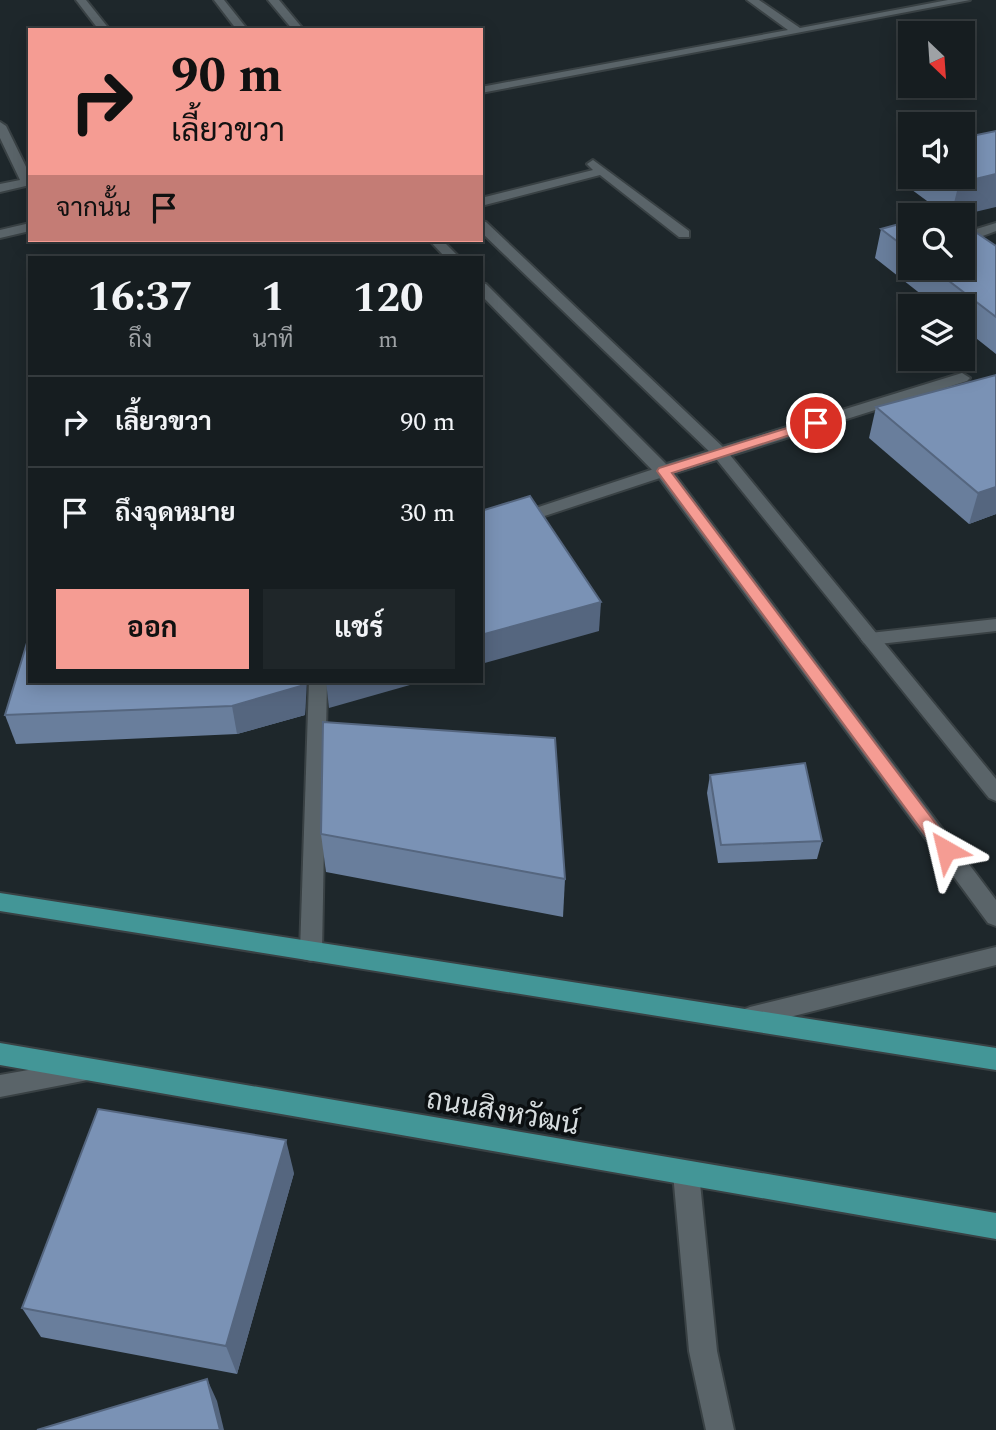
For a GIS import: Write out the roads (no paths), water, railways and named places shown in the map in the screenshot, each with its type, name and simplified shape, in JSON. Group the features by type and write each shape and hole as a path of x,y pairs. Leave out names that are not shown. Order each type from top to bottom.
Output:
{"main road":[{"path":"0,902 311,952 750,1017 996,1059"},
{"name":"ถนนสิงหวัฒน์","path":"0,1054 996,1226"}],"street":[{"path":"81,0 103,28"},
{"path":"219,0 241,28"},
{"path":"273,0 297,28"},
{"path":"752,0 796,30"},
{"path":"483,90 965,0"},
{"path":"0,127 28,182 0,188"},
{"path":"589,161 684,234"},
{"path":"483,201 602,171"},
{"path":"483,227 719,453 996,793"},
{"path":"996,227 975,234 973,238 996,259"},
{"path":"0,234 28,228"},
{"path":"437,242 451,256"},
{"path":"483,288 663,471 996,917"},
{"path":"483,531 719,453 962,378"},
{"path":"870,639 996,625"},
{"path":"311,952 318,683"},
{"path":"750,1017 996,956"},
{"path":"0,1086 91,1070"},
{"path":"685,1173 703,1350 720,1430"}]}
